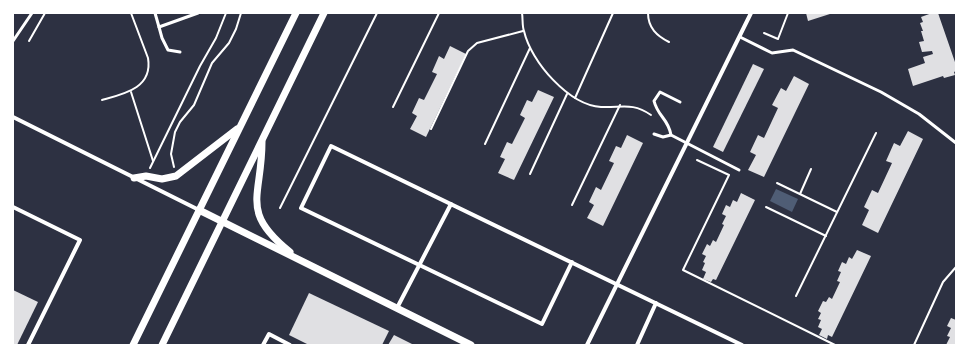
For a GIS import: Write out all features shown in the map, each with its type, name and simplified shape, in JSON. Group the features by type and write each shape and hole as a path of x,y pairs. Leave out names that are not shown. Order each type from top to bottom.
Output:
{"street":[{"path":"133,345 296,13"},
{"path":"162,345 324,13"},
{"path":"587,345 751,13"},
{"path":"13,117 471,345"},
{"path":"134,178 146,176 162,179 176,176 239,128"},
{"path":"262,139 262,162 256,198 256,211 263,225 273,238 301,261"},
{"path":"572,262 542,324 301,208 331,146 572,262 742,345"},
{"path":"397,308 451,204"},
{"path":"13,208 80,240 28,345"},
{"path":"637,345 656,303"},
{"path":"263,345 269,334 290,345"}],"lane":[{"path":"13,41 32,13"},
{"path":"155,13 162,38 168,50 180,52"},
{"path":"159,27 198,13"},
{"path":"740,37 772,53 793,50 874,89 919,114 956,143"},
{"path":"671,135 669,125 657,112 654,101 660,92 680,102"},
{"path":"654,134 663,137 671,135 686,144 740,170"}],"path":[{"path":"29,41 45,13"},
{"path":"102,100 131,92 146,75 149,66 131,13"},
{"path":"146,176 200,66 216,38 226,13"},
{"path":"176,176 171,154 175,132 180,122 194,104 212,63 229,43 236,29 241,13"},
{"path":"280,208 377,13"},
{"path":"393,107 439,13"},
{"path":"522,13 523,31 530,48 546,72 567,94 588,104 601,107 620,105 642,109 654,117"},
{"path":"575,98 613,13"},
{"path":"648,13 648,19 653,32 669,42"},
{"path":"764,33 778,39 788,13"},
{"path":"431,129 468,51 477,43 523,31"},
{"path":"485,144 530,48"},
{"path":"131,92 153,162"},
{"path":"530,174 567,94"},
{"path":"572,205 620,105"},
{"path":"796,296 876,133"},
{"path":"697,160 729,175 684,270 835,345"},
{"path":"800,194 812,169"},
{"path":"777,183 837,212"},
{"path":"766,207 826,236"},
{"path":"914,345 943,282 956,268"}],"water":[{"path":"776,189 798,199 792,212 770,201"}],"building":[{"path":"806,13 833,13 808,21"},
{"path":"932,13 938,13 956,65 956,71 954,72 955,75 944,78 943,76 913,86 908,69 925,63 923,57 933,54 932,51 922,52 919,42 924,41 920,23 923,22 921,17"},
{"path":"450,46 466,54 426,137 410,129 417,116 412,113 419,98 424,100 437,74 432,72 439,56 444,59"},
{"path":"753,64 764,69 723,152 713,147"},
{"path":"794,76 809,84 764,177 748,170 756,155 750,152 758,135 764,138 778,108 772,105 781,88 786,91"},
{"path":"538,90 554,97 514,180 498,173 505,159 500,157 507,142 512,144 525,118 520,115 527,100 532,102"},
{"path":"908,131 923,139 878,233 862,225 869,210 864,207 872,190 878,193 892,163 886,161 894,143 900,146"},
{"path":"627,135 643,143 603,226 587,218 594,205 589,202 596,187 601,190 614,163 609,161 616,146 621,148"},
{"path":"741,193 755,200 716,280 713,279 711,282 703,279 706,272 702,270 705,263 703,262 706,256 702,254 707,244 710,246 713,240 716,242 724,225 722,224 726,216 722,214 726,205 730,207 733,200 737,202"},
{"path":"857,250 871,256 832,337 828,335 827,339 819,335 822,329 818,327 821,320 818,319 821,313 818,311 823,301 826,302 829,297 832,299 840,282 837,281 841,272 838,271 842,262 846,264 849,257 852,259"},
{"path":"13,290 38,302 17,345 13,345"},
{"path":"309,293 389,331 382,345 309,345 289,335"},
{"path":"951,318 956,320 956,345 946,345 950,337 947,336 951,328 947,326"},
{"path":"394,335 414,345 388,345"}]}
